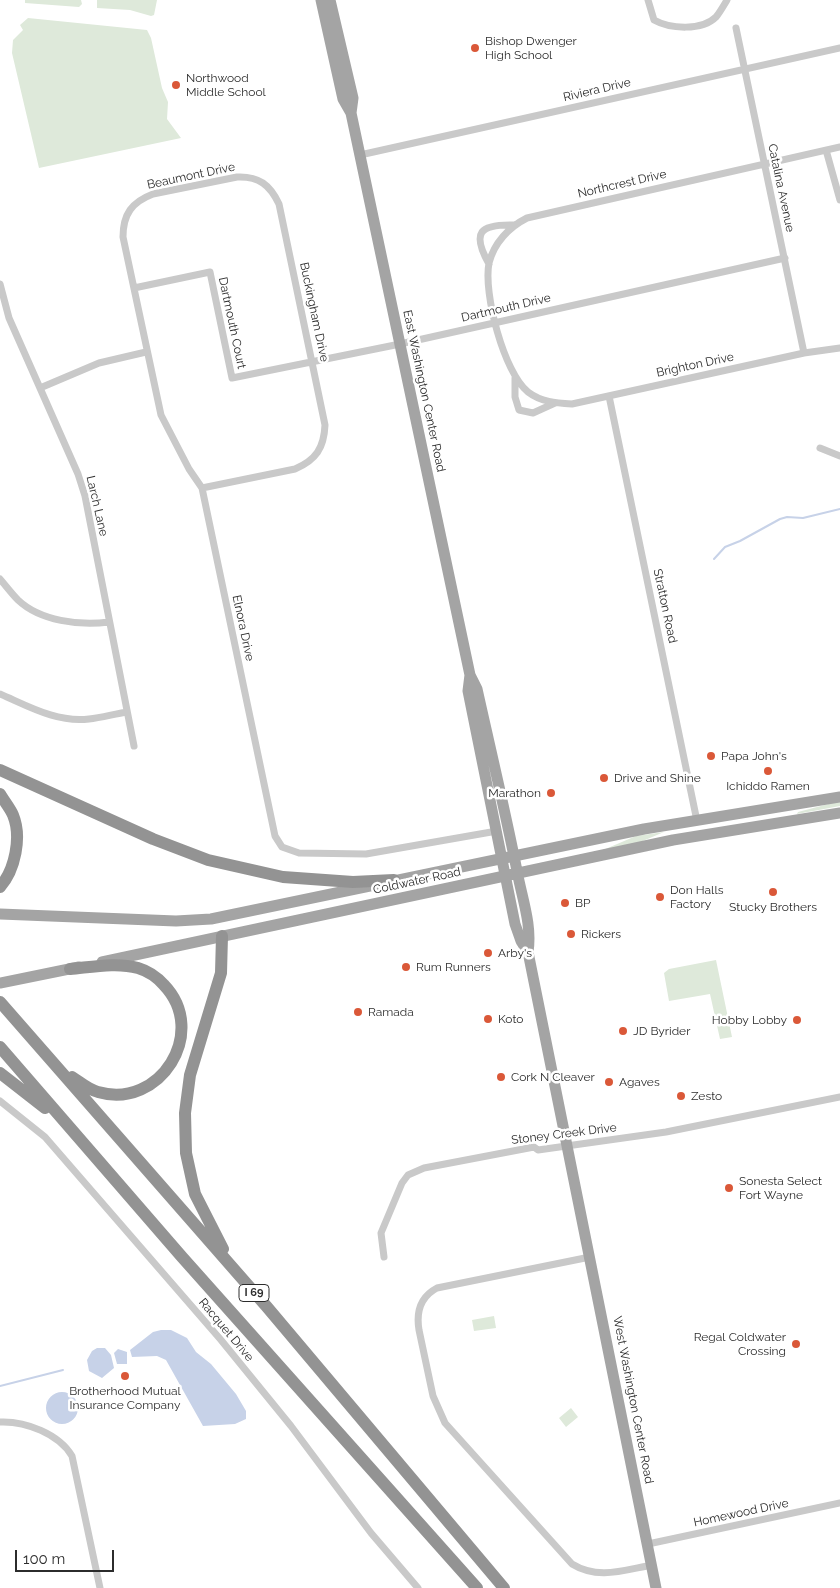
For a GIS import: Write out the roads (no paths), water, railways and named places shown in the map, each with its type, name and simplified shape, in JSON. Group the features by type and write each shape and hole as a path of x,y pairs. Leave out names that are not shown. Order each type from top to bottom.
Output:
{"highway":[{"path":"0,770 153,839 208,860 283,877 354,882 394,880"},
{"path":"0,794 13,816 17,842 10,875 0,887"},
{"path":"222,936 221,973 190,1075 185,1112 186,1153 195,1194 216,1238 241,1279"},
{"path":"50,1059 73,1078 97,1092 122,1095 142,1090 164,1074 177,1053 183,1033 179,1008 169,991 156,977 138,968 115,965 70,969"},
{"name":"I 69","path":"0,1002 241,1279 274,1314 504,1588"},
{"name":"I 69","path":"0,1047 477,1588"},
{"path":"0,1073 77,1136"}],"main road":[{"name":"East Washington Center Road","path":"321,0 343,99 351,113 470,675 478,689 515,856 528,921 530,940 528,952 582,1218"},
{"name":"East Washington Center Road","path":"330,0 353,98 351,113"},
{"name":"East Washington Center Road","path":"470,675 468,691 502,858 516,924 521,941 528,952"},
{"name":"Coldwater Road","path":"0,914 176,921 211,918 502,858 840,796"},
{"path":"700,836 706,830 753,817 757,812"},
{"name":"Coldwater Road","path":"0,983 700,836 840,813"},
{"path":"641,848 671,832 687,830 697,821"},
{"name":"West Washington Center Road","path":"582,1218 656,1588"}],"street":[{"path":"648,0 654,20 663,25 677,27 695,26 715,18 728,0"},
{"name":"Catalina Avenue","path":"736,28 804,353"},
{"name":"Riviera Drive","path":"360,155 840,48"},
{"name":"Northcrest Drive","path":"496,322 490,293 489,264 495,249 514,225 541,213 840,147"},
{"path":"826,150 840,200"},
{"name":"Beaumont Drive","path":"129,209 140,199 153,194 237,177 249,176 261,181"},
{"name":"Buckingham Drive","path":"202,488 294,469 308,464 318,454 325,440 326,424 279,204 272,191 261,181"},
{"name":"Elnora Drive","path":"129,209 123,222 123,237 146,352 164,421 188,470 202,488 275,836 282,847 299,853 380,853 497,831"},
{"path":"489,264 480,248 479,238 482,231 488,226 514,225"},
{"name":"Dartmouth Drive","path":"232,378 400,344 784,258"},
{"name":"Dartmouth Court","path":"134,288 210,272 232,378"},
{"name":"Larch Lane","path":"0,284 9,318 78,474 85,496 134,746"},
{"path":"0,322 9,318"},
{"name":"Brighton Drive","path":"496,322 503,352 515,378 535,396 555,402 572,404 804,353 840,348"},
{"path":"40,388 99,363 146,352"},
{"name":"Brighton Drive","path":"515,378 515,397 519,410 533,414 555,402"},
{"name":"Stratton Road","path":"609,396 697,821"},
{"path":"820,448 840,456"},
{"path":"0,579 20,601 47,616 71,623 109,622"},
{"path":"0,694 42,713 67,719 88,720 127,712"},
{"name":"Stoney Creek Drive","path":"384,1257 381,1233 402,1183 408,1175 424,1168 534,1147 538,1150 666,1132 840,1097"},
{"name":"Racquet Drive","path":"0,1101 45,1137 221,1340 291,1426 371,1533 418,1588"},
{"path":"590,1257 437,1288 426,1296 420,1306 417,1320 419,1330 433,1396 445,1423 572,1564 589,1573 599,1574 652,1564"},
{"path":"0,1422 15,1422 48,1434 66,1446 75,1465 100,1588"},
{"name":"Homewood Drive","path":"648,1544 840,1503"}],"water":[{"path":"171,1330 187,1338 196,1352 211,1364 236,1394 246,1411 246,1419 235,1424 203,1426 166,1360 157,1356 132,1357 130,1350 153,1332"},
{"path":"97,1348 105,1348 111,1355 114,1368 102,1378 89,1371 87,1360 92,1351"},
{"path":"118,1349 127,1352 127,1364 117,1364 114,1353"},
{"path":"62,1392 74,1396 78,1408 74,1420 62,1424 50,1420 46,1408 50,1396"}],"waterway":[{"path":"714,559 725,547 780,519 787,517 803,518 840,509"},
{"path":"0,1386 63,1370"}],"place":[{"name":"Bishop Dwenger High School","path":"475,48"},
{"name":"Northwood Middle School","path":"176,85"},
{"name":"Papa John's","path":"711,756"},
{"name":"Ichiddo Ramen","path":"768,771"},
{"name":"Drive and Shine","path":"604,778"},
{"name":"Marathon","path":"551,793"},
{"name":"Stucky Brothers","path":"773,892"},
{"name":"Don Halls Factory","path":"660,897"},
{"name":"BP","path":"565,903"},
{"name":"Rickers","path":"571,934"},
{"name":"Arby's","path":"488,953"},
{"name":"Rum Runners","path":"406,967"},
{"name":"Ramada","path":"358,1012"},
{"name":"Koto","path":"488,1019"},
{"name":"Hobby Lobby","path":"797,1020"},
{"name":"JD Byrider","path":"623,1031"},
{"name":"Cork N Cleaver","path":"501,1077"},
{"name":"Agaves","path":"609,1082"},
{"name":"Zesto","path":"681,1096"},
{"name":"Sonesta Select Fort Wayne","path":"729,1188"},
{"name":"Regal Coldwater Crossing","path":"796,1344"},
{"name":"Brotherhood Mutual Insurance Company","path":"125,1376"}]}
